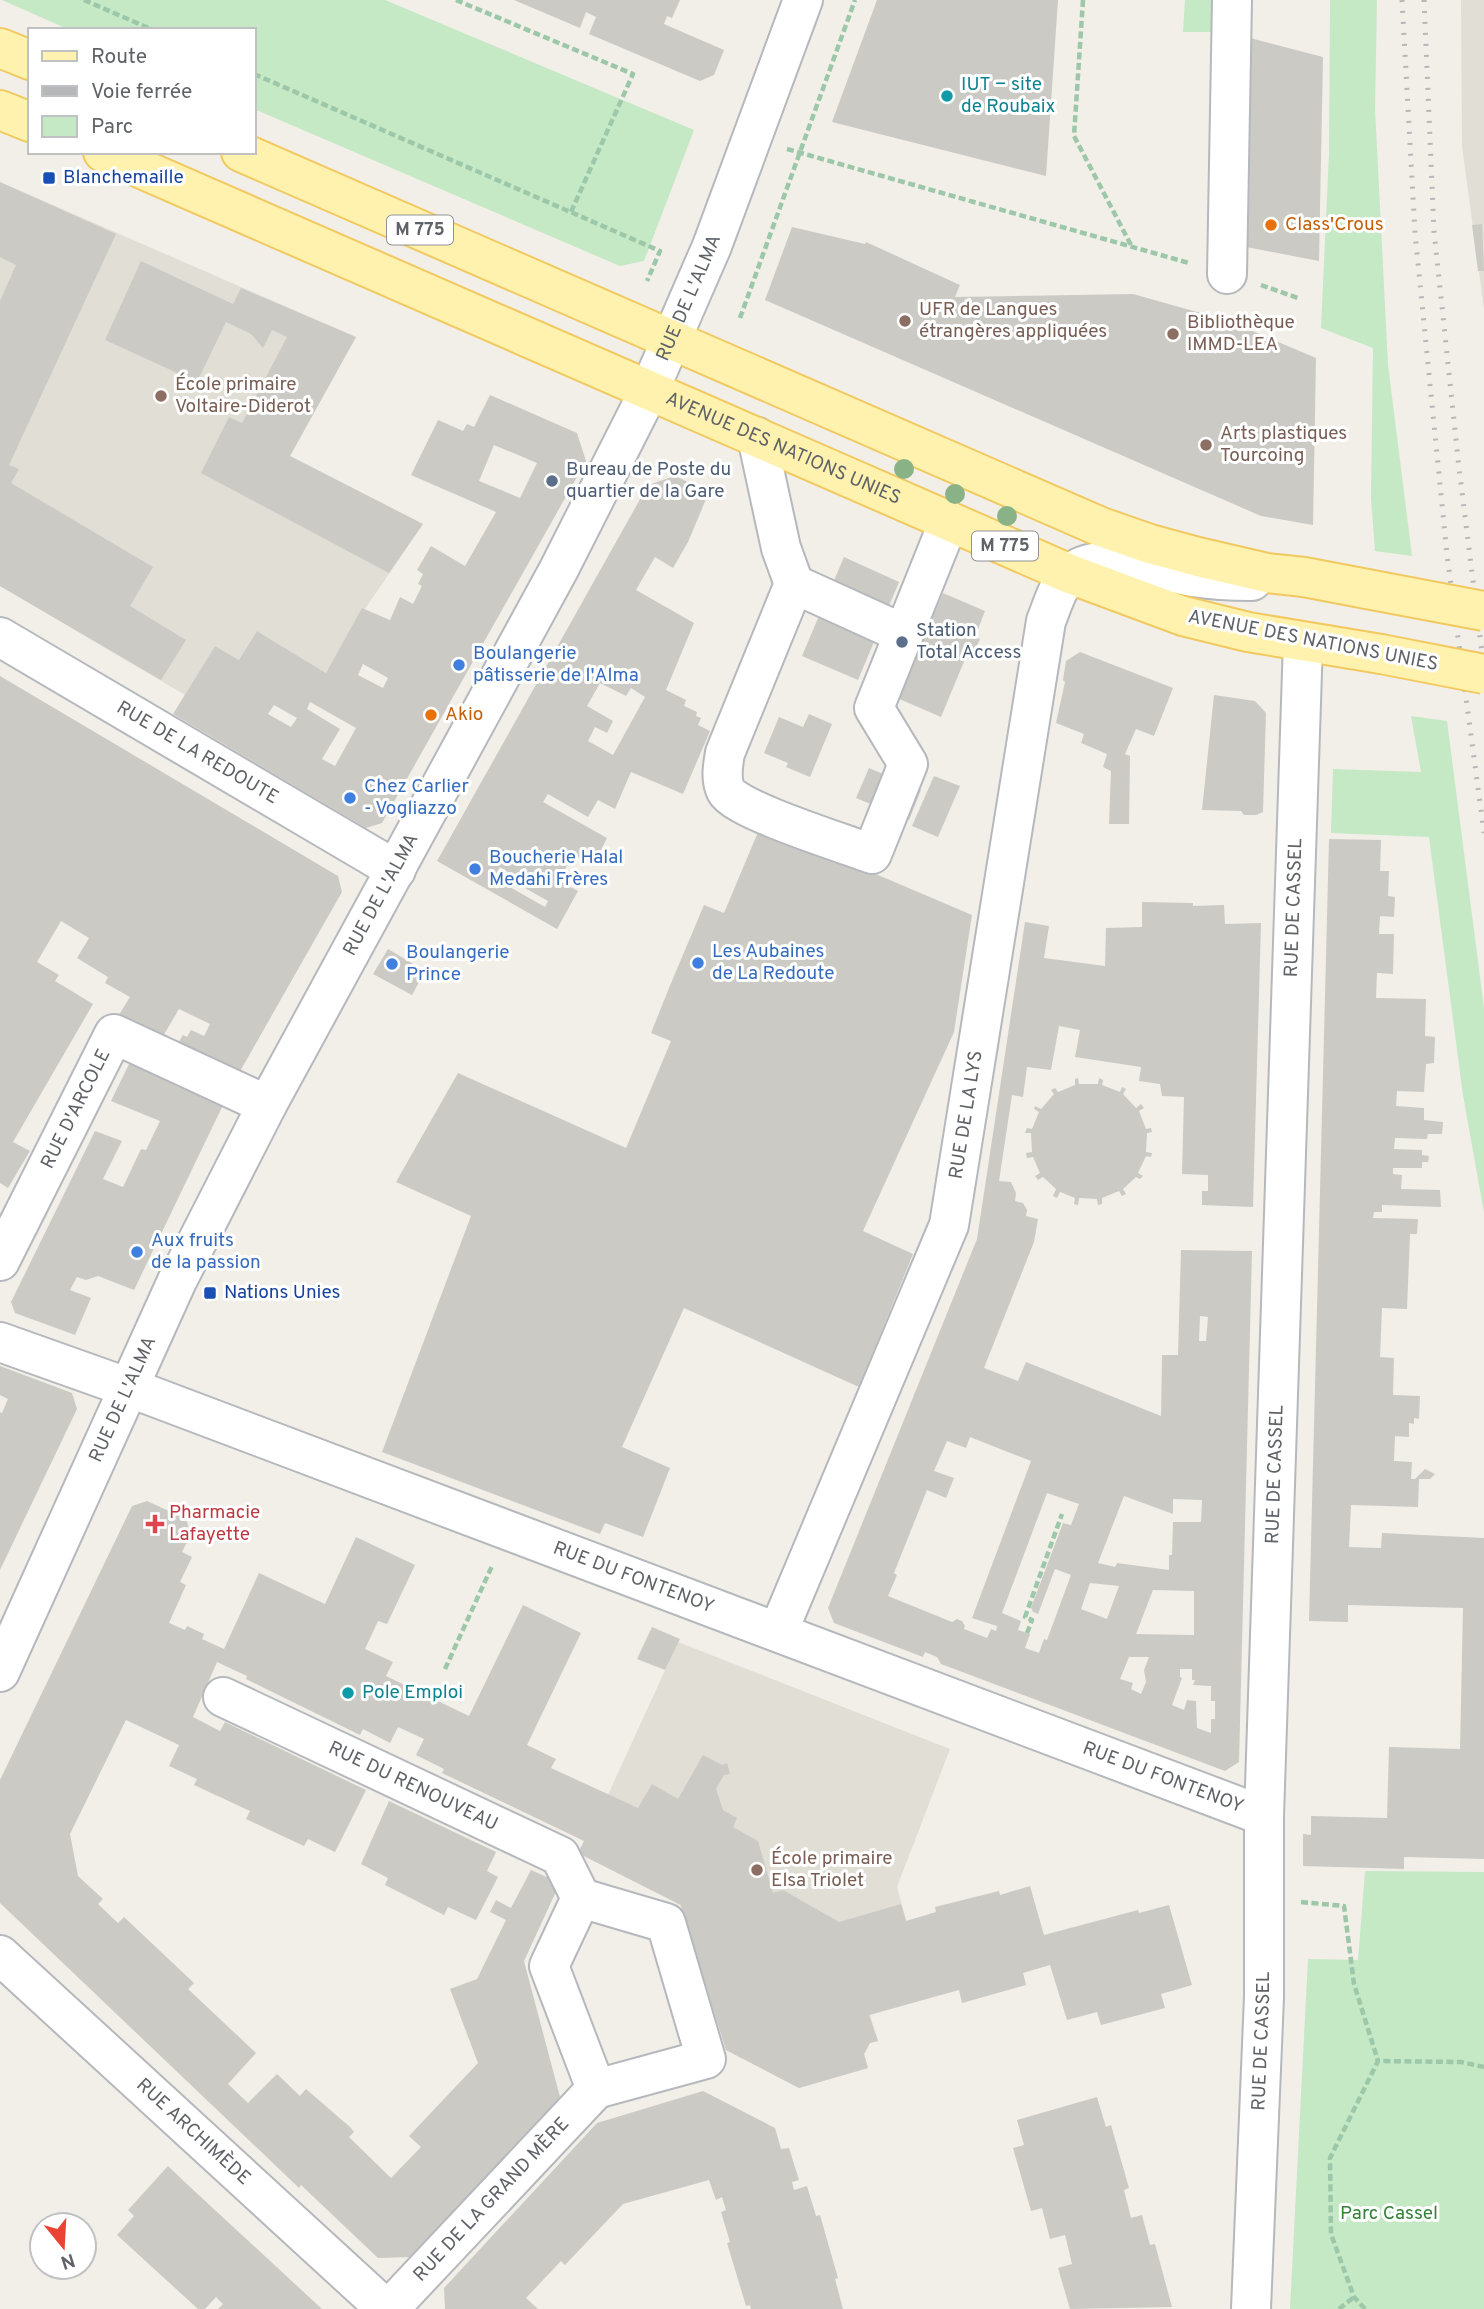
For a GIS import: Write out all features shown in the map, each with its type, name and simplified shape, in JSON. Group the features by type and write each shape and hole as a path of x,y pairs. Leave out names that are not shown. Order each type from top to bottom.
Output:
{"main road":[{"path":"0,48 28,59"},
{"path":"0,110 28,121"},
{"name":"AVENUE DES NATIONS UNIES","path":"108,154 1070,574 1183,616 1303,642 1484,674"},
{"name":"M 775","path":"247,154 1101,527 1198,557 1267,573 1304,577 1484,611"}],"street":[{"name":"RUE DE L'ALMA","path":"0,1672 177,1280 267,1105 559,569 649,391 712,246 803,0"},
{"path":"1227,274 1232,0"},
{"path":"757,437 781,548 794,584 725,753 722,778 727,793 745,806 872,853 908,764 874,708 949,521"},
{"path":"1070,574 1089,564 1111,562 1132,563 1192,576 1226,580 1262,581 1304,577"},
{"name":"RUE DE LA LYS","path":"778,1632 949,1226 1046,621 1058,592 1070,574"},
{"path":"794,584 904,634"},
{"name":"RUE DE LA REDOUTE","path":"0,637 396,870"},
{"name":"RUE DE CASSEL","path":"1251,2309 1264,1997 1264,1816 1303,642"},
{"name":"RUE D'ARCOLE","path":"0,1261 114,1034 267,1105"},
{"name":"RUE DU FONTENOY","path":"0,1342 128,1387 1264,1816"},
{"name":"RUE DU RENOUVEAU","path":"223,1697 561,1856 581,1898"},
{"path":"581,1898 666,1923 706,2059 596,2089 549,1966 581,1898"},
{"name":"RUE ARCHIMÈDE","path":"0,1955 387,2309"},
{"name":"RUE DE LA GRAND MÈRE","path":"387,2309 596,2089"}],"path":[{"path":"84,0 148,28"},
{"path":"456,0 633,74 571,212"},
{"path":"740,318 855,0"},
{"path":"1083,0 1074,136 1132,247"},
{"path":"256,75 660,251 647,281"},
{"path":"752,140 1091,235"},
{"path":"1027,1633 1032,1620 1025,1617 1062,1514"},
{"path":"444,1669 509,1531"},
{"path":"1265,1899 1344,1906 1354,1984 1378,2060 1330,2158 1331,2234 1354,2297 1365,2309"},
{"path":"1378,2060 1461,2062 1484,2067"},
{"path":"1339,2309 1354,2297"}],"shaded area":[{"path":"1461,0 1484,0 1484,309 1462,146"},
{"name":"École primaire Voltaire-Diderot","path":"0,182 356,337 290,456 423,524 365,609 326,673 257,631 239,660 215,646 185,695 0,586"},
{"name":"École primaire Elsa Triolet","path":"678,1642 950,1749 897,1887 928,1998 870,2015 878,2041 870,2043 864,2054 868,2068 799,2088 726,2050 680,1905 578,1853 590,1834"}],"green space":[{"path":"2,0 385,0 694,130 644,261 620,266 256,110 256,28 65,28"},
{"path":"1185,0 1214,0 1213,32 1183,32"},
{"path":"1330,0 1377,0 1375,109 1388,365 1412,556 1375,551 1371,498 1373,348 1321,328 1329,153"},
{"path":"1411,716 1447,721 1484,1008 1484,1213 1463,1095 1429,837 1331,833 1333,769 1421,772"},
{"name":"Parc Cassel","path":"1365,1871 1484,1872 1484,2309 1290,2309 1308,1959 1358,1960"}],"building":[{"path":"514,0 680,0 672,18 667,16 664,24 724,50 714,75 700,81 589,34 596,17 586,12 580,28"},
{"name":"IUT − site de Roubaix","path":"877,0 1058,0 1046,176 832,122"},
{"path":"1250,38 1323,57 1319,261 1246,247"},
{"path":"0,182 116,234 9,465 19,469 11,483 153,567 130,606 186,640 161,680 0,586 0,301 16,265 0,257"},
{"path":"1482,224 1484,271 1478,271 1472,225"},
{"name":"Arts plastiques Tourcoing","path":"792,227 865,244 866,242 960,285 955,297 1133,294 1229,321 1316,358 1313,525 1261,516 765,300"},
{"path":"141,261 233,304 241,288 356,337 290,456 423,524 389,573 201,473 229,417 242,423 287,337 272,330 263,348 251,334 226,322 197,382 105,340"},
{"path":"490,395 577,433 586,461 382,823 366,828 173,714 215,646 239,660 257,631 326,673 362,608 390,620 400,597 413,604 422,586 418,584 423,574 417,570 431,546 465,566 496,512 411,475 438,420 463,431 467,424 474,427","holes":["494,445 537,463 520,498 479,481","363,664 388,678 383,688 358,675","310,702 356,728 335,766 322,759 340,729 307,709","274,705 297,718 291,727 268,714"]},
{"path":"675,476 709,492 688,542 673,568 655,557 636,590 694,623 666,690 686,700 684,706 697,712 696,716 701,718 698,725 710,731 683,794 631,772 615,809 598,800 588,817 548,794 543,802 607,838 593,866 573,854 559,881 578,891 557,929 437,861 648,485","holes":["600,683 626,696 631,688 645,697 613,755 588,741 595,727 607,733 613,721 587,706","500,867 508,872 509,879 548,901 545,907 494,878"]},
{"path":"844,557 899,582 858,680 802,656"},
{"path":"943,593 985,611 975,637 980,639 975,650 970,647 941,717 897,698"},
{"path":"1080,652 1173,688 1154,736 1136,729 1125,754 1130,756 1129,824 1109,824 1111,771 1103,767 1107,754 1081,743 1084,734 1056,723 1065,682 1066,661"},
{"path":"0,676 338,876 342,892 239,1073 177,1045 183,1035 187,1037 191,1030 204,1036 210,1024 179,1009 162,1038 117,1018 130,997 105,983 108,977 77,958 89,938 61,921 37,962 59,975 55,981 93,1004 13,1142 30,1151 8,1188 0,1183"},
{"path":"1214,695 1255,701 1266,713 1263,812 1256,815 1244,815 1241,811 1202,810"},
{"path":"809,714 832,724 810,777 786,767 788,763 764,753 779,717 803,727"},
{"path":"869,768 921,790 909,820 856,798"},
{"path":"934,776 960,786 938,837 912,826"},
{"path":"761,825 972,915 954,1032 863,1231 913,1254 859,1387 684,1308 622,1447 670,1468 643,1537 605,1523 600,1534 382,1452 471,1216 396,1182 458,1073 626,1148 671,1041 651,1033 669,988 704,905 724,913"},
{"path":"1329,839 1381,840 1380,871 1389,871 1388,896 1395,897 1394,917 1380,916 1379,934 1394,934 1393,974 1377,973 1376,998 1426,999 1425,1036 1435,1037 1434,1063 1426,1064 1424,1092 1397,1091 1396,1106 1424,1108 1424,1120 1443,1122 1442,1134 1428,1134 1427,1139 1395,1138 1394,1149 1422,1150 1422,1155 1429,1156 1428,1162 1422,1162 1422,1168 1393,1168 1393,1174 1402,1175 1401,1189 1440,1190 1441,1207 1382,1205 1382,1212 1374,1212 1373,1218 1418,1219 1417,1234 1410,1234 1407,1309 1382,1308 1380,1357 1394,1358 1393,1395 1420,1396 1419,1419 1414,1418 1414,1424 1409,1423 1409,1437 1395,1436 1394,1461 1412,1462 1411,1479 1415,1479 1425,1469 1435,1474 1430,1479 1419,1479 1418,1507 1351,1505 1349,1547 1381,1548 1382,1533 1484,1538 1484,1859 1404,1857 1404,1869 1303,1866 1303,1834 1311,1835 1311,1816 1387,1818 1389,1747 1460,1749 1463,1608 1348,1605 1348,1622 1309,1621"},
{"path":"1142,902 1193,903 1193,906 1224,905 1225,924 1261,923 1253,1207 1202,1205 1202,1191 1208,1191 1208,1175 1182,1174 1184,1097 1162,1096 1160,1084 1139,1081 1141,1067 1075,1057 1080,1030 1059,1026 1051,1070 1027,1067 1023,1097 1012,1095 999,1181 1011,1182 1016,1193 1015,1201 1023,1203 1027,1210 1026,1216 1038,1219 1034,1242 984,1368 1018,1381 1026,1362 1161,1416 1162,1355 1178,1355 1181,1250 1252,1251 1239,1762 1225,1771 941,1664 937,1657 925,1652 923,1657 834,1623 828,1608 977,1239 1025,922 1049,926 1044,958 1105,966 1106,928 1142,927","holes":["1200,1316 1208,1317 1206,1341 1199,1341","970,1437 1031,1461 972,1618 997,1626 996,1631 991,1629 987,1638 964,1629 962,1621 957,1619 952,1622 888,1596 897,1575 894,1573 927,1490 946,1498 954,1478 934,1471 947,1441 966,1448","1047,1493 1079,1504 1071,1525 1063,1523 1031,1608 1033,1612 1038,1614 1055,1569 1071,1575 1047,1640 1044,1639 1039,1653 1025,1648 1030,1634 1018,1630 1021,1621 1002,1613","1124,1496 1173,1514 1173,1499 1202,1500 1201,1522 1173,1522 1169,1570 1117,1563 1115,1567 1098,1563","1090,1583 1119,1586 1107,1619 1081,1609","1153,1590 1194,1591 1194,1635 1136,1634","1129,1657 1149,1657 1144,1670 1146,1682 1141,1694 1131,1689 1133,1683 1120,1679","1180,1669 1192,1669 1192,1680 1195,1680 1193,1685 1211,1686 1211,1701 1215,1701 1215,1719 1211,1719 1211,1733 1197,1728 1196,1701 1187,1700 1184,1710 1172,1705 1182,1678"]},
{"path":"388,949 425,971 412,995 373,974"},
{"path":"130,1062 224,1103 134,1290 98,1276 86,1280 77,1277 70,1290 91,1298 75,1335 15,1313 11,1302 95,1131 122,1141 103,1179 123,1187 141,1149 146,1150 160,1121 111,1101"},
{"path":"1078,1078 1079,1084 1098,1084 1099,1078 1103,1080 1102,1085 1120,1092 1122,1087 1126,1089 1123,1094 1136,1108 1141,1104 1144,1108 1139,1111 1146,1129 1151,1128 1152,1132 1147,1133 1146,1152 1152,1153 1151,1157 1146,1156 1138,1173 1143,1176 1140,1179 1136,1177 1123,1189 1126,1194 1122,1196 1119,1191 1102,1198 1102,1204 1098,1205 1097,1199 1079,1198 1078,1205 1074,1204 1075,1198 1060,1192 1057,1198 1053,1196 1056,1189 1043,1177 1038,1180 1035,1176 1040,1173 1033,1157 1027,1158 1026,1153 1032,1152 1031,1133 1025,1133 1027,1128 1032,1129 1039,1112 1034,1109 1035,1106 1041,1109 1054,1094 1051,1090 1055,1088 1058,1092 1075,1085 1075,1079"},
{"path":"0,1366 72,1393 77,1409 0,1570 0,1412 2,1413 8,1399 0,1395"},
{"path":"147,1501 186,1519 191,1534 182,1552 192,1557 180,1582 186,1585 169,1623 185,1630 187,1626 204,1634 202,1639 224,1649 259,1573 325,1604 356,1537 415,1565 387,1624 378,1621 365,1649 393,1662 386,1676 469,1716 523,1605 581,1633 527,1745 556,1759 551,1768 638,1808 652,1784 678,1799 703,1755 722,1765 727,1763 730,1774 724,1775 716,1789 723,1810 737,1818 733,1827 758,1841 773,1893 783,1890 839,1922 901,1904 906,1921 936,1912 935,1907 999,1891 1000,1895 1030,1886 1044,1935 1138,1910 1139,1913 1169,1905 1192,1985 1161,1994 1165,2008 1101,2025 1097,2012 1067,2020 1050,1965 1023,1973 1026,1985 962,2003 959,1990 869,2015 878,2041 870,2043 864,2054 868,2068 799,2088 726,2050 681,1905 578,1853 584,1841 442,1773 444,1769 416,1755 424,1739 398,1727 390,1743 363,1729 360,1735 217,1662 193,1717 220,1731 225,1722 366,1790 335,1852 308,1839 304,1846 246,1819 250,1811 194,1785 197,1779 169,1766 179,1745 126,1720 70,1834 78,1876 103,1899 98,1904 118,1923 124,1917 194,1983 188,1989 256,2053 228,2084 248,2103 277,2074 300,2096 306,2089 350,2127 354,2132 349,2137 391,2178 421,2147 409,2136 478,2063 450,1989 477,1979 506,1920 490,1912 496,1900 511,1908 531,1870 560,1883 524,1961 560,2097 412,2257 378,2258 301,2185 299,2188 0,1903 0,1780 132,1506"},
{"path":"652,1627 680,1639 665,1670 637,1659"},
{"path":"389,1801 496,1852 487,1871 498,1877 476,1920 448,1907 444,1915 385,1885 388,1878 361,1864"},
{"path":"703,2091 775,2128 781,2149 789,2148 799,2180 792,2182 794,2190 807,2186 816,2216 820,2215 838,2278 835,2279 843,2309 751,2309 750,2305 746,2306 727,2243 730,2242 721,2212 726,2210 722,2197 716,2200 709,2180 623,2204 565,2265 561,2261 526,2298 538,2309 445,2309 444,2288 597,2123"},
{"path":"1097,2097 1106,2127 1111,2125 1129,2188 1124,2190 1131,2218 1142,2215 1150,2245 1155,2244 1172,2307 1070,2309 1058,2268 1072,2264 1065,2235 1050,2239 1042,2208 1031,2211 1013,2148 1024,2145 1017,2120"},
{"path":"168,2166 322,2309 218,2309 223,2304 216,2297 205,2309 198,2309 117,2235 134,2216 128,2210"}],"railway":[{"path":"1402,0 1415,233 1447,555 1484,833"},
{"path":"1424,0 1434,231 1484,669"}],"place":[{"name":"IUT − site de Roubaix","path":"947,96"},
{"name":"Blanchemaille","path":"49,178"},
{"name":"Class'Crous","path":"1271,225"},
{"name":"UFR de Langues étrangères appliquées","path":"905,321"},
{"name":"Bibliothèque IMMD-LEA","path":"1173,334"},
{"name":"École primaire Voltaire-Diderot","path":"161,396"},
{"name":"Arts plastiques Tourcoing","path":"1206,445"},
{"name":"Bureau de Poste du quartier de la Gare","path":"552,481"},
{"name":"Station Total Access","path":"902,642"},
{"name":"Boulangerie pâtisserie de l'Alma","path":"459,665"},
{"name":"Akio","path":"431,715"},
{"name":"Chez Carlier - Vogliazzo","path":"350,798"},
{"name":"Boucherie Halal Medahi Frères","path":"475,869"},
{"name":"Les Aubaines de La Redoute","path":"698,963"},
{"name":"Boulangerie Prince","path":"392,964"},
{"name":"Aux fruits de la passion","path":"137,1252"},
{"name":"Nations Unies","path":"210,1293"},
{"name":"Pharmacie Lafayette","path":"155,1524"},
{"name":"Pole Emploi","path":"348,1693"},
{"name":"École primaire Elsa Triolet","path":"757,1870"}]}
